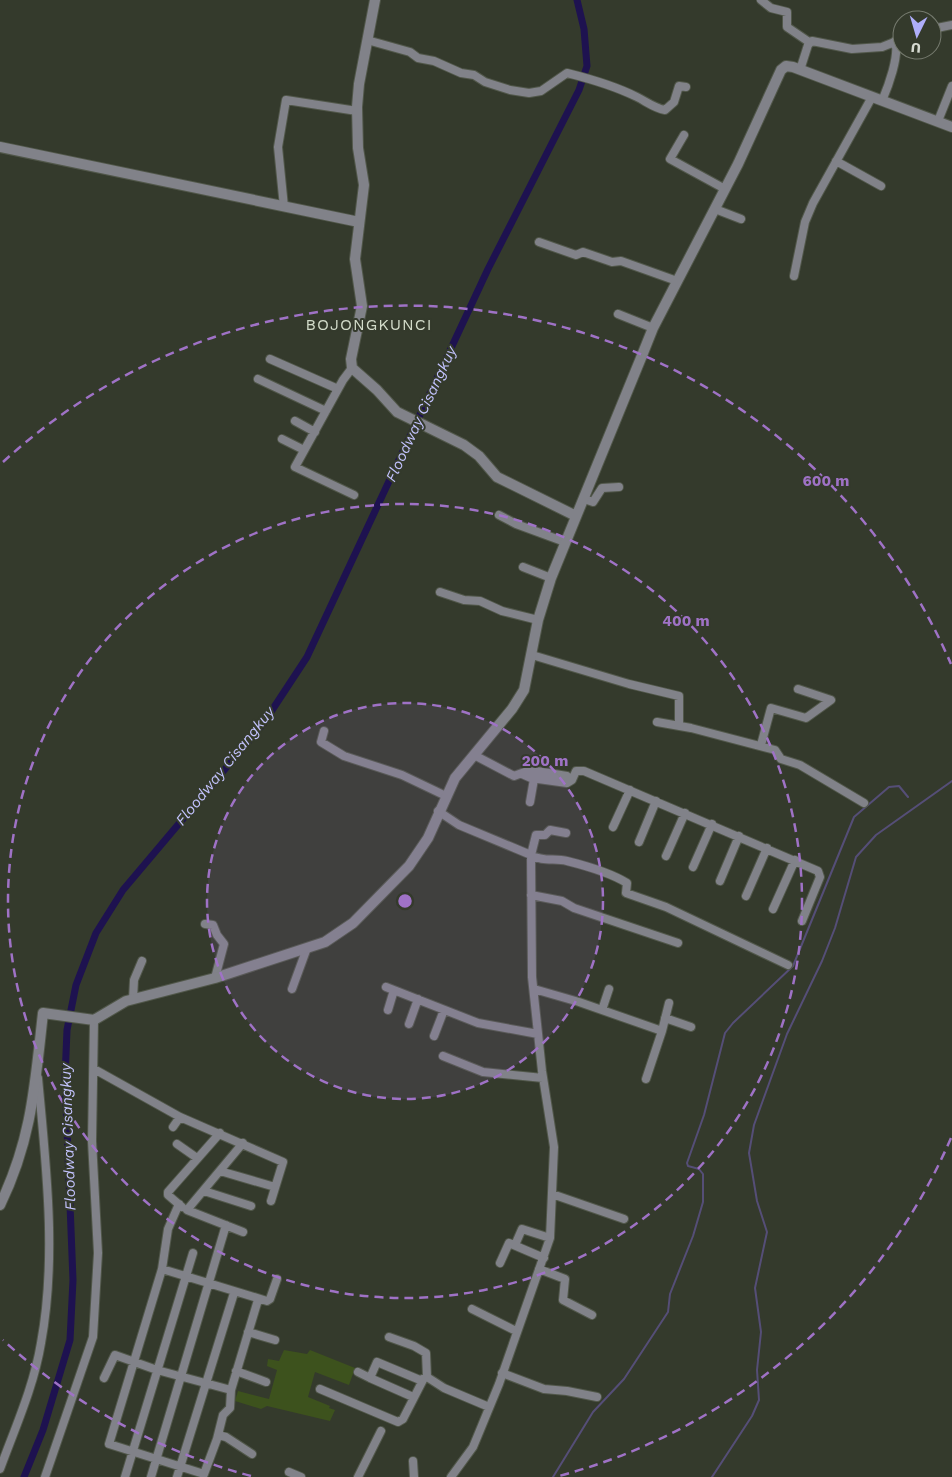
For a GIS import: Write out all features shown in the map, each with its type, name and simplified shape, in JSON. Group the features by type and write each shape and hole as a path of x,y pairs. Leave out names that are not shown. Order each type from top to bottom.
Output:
{"street":[{"path":"354,495 295,467 338,389 352,368 351,359 362,306 355,265 364,185 358,148 357,111 359,84 375,0"},
{"path":"761,0 771,8 787,12 786,27 810,42 814,41 852,49 882,47 892,44"},
{"path":"367,40 410,52 418,58 434,61 441,66 474,75 485,82 510,90 529,93 541,91 564,73 594,80 636,97 651,106 665,110 674,102 680,86 686,87"},
{"path":"800,70 810,42"},
{"path":"882,101 894,60"},
{"path":"0,1205 25,1140 33,1110 43,1013 92,1020 108,1010 133,999 215,978 307,948 341,932 409,866 428,838 438,811 455,778 517,702 524,690 538,620 552,578 653,328 725,189 780,70 788,66 952,126"},
{"path":"938,121 952,86"},
{"path":"794,276 805,222 813,202 872,97"},
{"path":"284,207 278,148 286,100 357,111"},
{"path":"684,135 670,159 725,189"},
{"path":"0,147 359,222"},
{"path":"836,161 881,186"},
{"path":"715,209 741,219"},
{"path":"538,242 576,255 583,252 612,262 621,260 677,281"},
{"path":"618,314 653,328"},
{"path":"270,359 338,389"},
{"path":"352,368 377,390 396,412 464,445 479,456 497,477 576,516"},
{"path":"258,379 326,411"},
{"path":"295,421 315,432"},
{"path":"282,439 304,450"},
{"path":"584,499 593,502 602,488 618,486"},
{"path":"499,515 516,524 565,542"},
{"path":"523,567 552,578"},
{"path":"440,592 538,620"},
{"path":"532,655 629,684 679,696 679,726"},
{"path":"760,745 772,708 806,718 831,700 798,689"},
{"path":"657,722 760,745 777,751 781,759 798,764 864,803"},
{"path":"324,731 321,742 344,756 402,775 446,796"},
{"path":"474,755 514,776 530,770 567,776 572,780"},
{"path":"522,774 534,778 566,783 572,780 579,769 712,824 818,871 821,874 802,922"},
{"path":"530,802 534,778"},
{"path":"613,827 630,790"},
{"path":"639,842 656,801"},
{"path":"438,811 459,825 536,858 564,860 589,866 618,878 627,883 626,893 666,907 788,965"},
{"path":"666,856 685,813"},
{"path":"693,867 712,824"},
{"path":"451,1477 472,1447 489,1407 550,1238 554,1137 543,1078 530,946 531,855 536,835 545,834 550,830 566,833"},
{"path":"720,881 739,836"},
{"path":"746,896 767,848"},
{"path":"773,909 794,860"},
{"path":"531,896 562,901 574,908 678,943"},
{"path":"205,924 213,925 217,935 224,944 215,978"},
{"path":"292,990 307,948"},
{"path":"133,999 134,980 142,961"},
{"path":"386,987 497,1028 538,1034"},
{"path":"602,1010 609,988"},
{"path":"534,989 602,1010 662,1032"},
{"path":"388,1010 394,990"},
{"path":"409,1024 418,1000"},
{"path":"646,1079 662,1032 669,1003"},
{"path":"434,1036 444,1010"},
{"path":"665,1018 691,1027"},
{"path":"45,1477 94,1337 98,1253 92,1140 94,1069 92,1020"},
{"path":"443,1056 483,1072 543,1078"},
{"path":"94,1069 180,1116 283,1162 271,1201"},
{"path":"0,1469 29,1388 41,1344 48,1288 46,1181 38,1072"},
{"path":"173,1127 180,1116"},
{"path":"220,1133 168,1192 168,1195 188,1210 243,1232"},
{"path":"177,1144 197,1158"},
{"path":"188,1210 243,1144"},
{"path":"220,1171 275,1187"},
{"path":"204,1191 251,1206"},
{"path":"552,1194 624,1219"},
{"path":"179,1204 168,1229 162,1270 109,1442 132,1453 157,1458 204,1474 223,1415 230,1408 231,1390 258,1300"},
{"path":"151,1477 226,1225"},
{"path":"515,1245 522,1229 550,1238"},
{"path":"500,1263 507,1245 515,1245 544,1258"},
{"path":"124,1477 193,1254"},
{"path":"162,1270 258,1300 269,1301 277,1279"},
{"path":"539,1270 565,1279 563,1300 592,1314"},
{"path":"177,1477 234,1292"},
{"path":"472,1309 516,1331"},
{"path":"248,1332 275,1340"},
{"path":"320,1388 398,1422 403,1419 413,1397 425,1379 426,1353 414,1346 390,1337"},
{"path":"104,1378 114,1355 157,1370 231,1390"},
{"path":"370,1378 379,1361 489,1407"},
{"path":"236,1371 266,1382"},
{"path":"358,1372 413,1397"},
{"path":"502,1373 544,1389 567,1391 597,1398"},
{"path":"358,1477 381,1431"},
{"path":"218,1435 226,1437 252,1454"},
{"path":"413,1461 414,1477"},
{"path":"289,1472 301,1477"}],"green space":[{"path":"284,1350 307,1354 310,1350 355,1368 349,1385 315,1372 308,1397 335,1410 330,1421 267,1406 261,1409 235,1401 238,1391 269,1399 277,1370 267,1366 268,1359 279,1361"}],"waterway":[{"name":"Floodway Cisangkuy","path":"24,1477 43,1430 70,1340 73,1280 65,1078 67,1030 76,985 96,933 123,890 263,724 307,657 488,269 579,90 587,66 584,29 577,0"},
{"path":"712,1477 752,1416 759,1400 757,1370 761,1332 755,1288 767,1232 757,1201 749,1153 754,1125 787,1034 822,961 835,928 856,857 876,835 952,781"},
{"path":"553,1477 593,1412 624,1379 668,1312 670,1294 693,1236 703,1202 703,1174 699,1169 688,1166 687,1163 704,1115 725,1033 733,1023 793,966 854,817 889,787 899,786 908,797"}],"district":[{"name":"BOJONGKUNCI","path":"369,324"}]}
